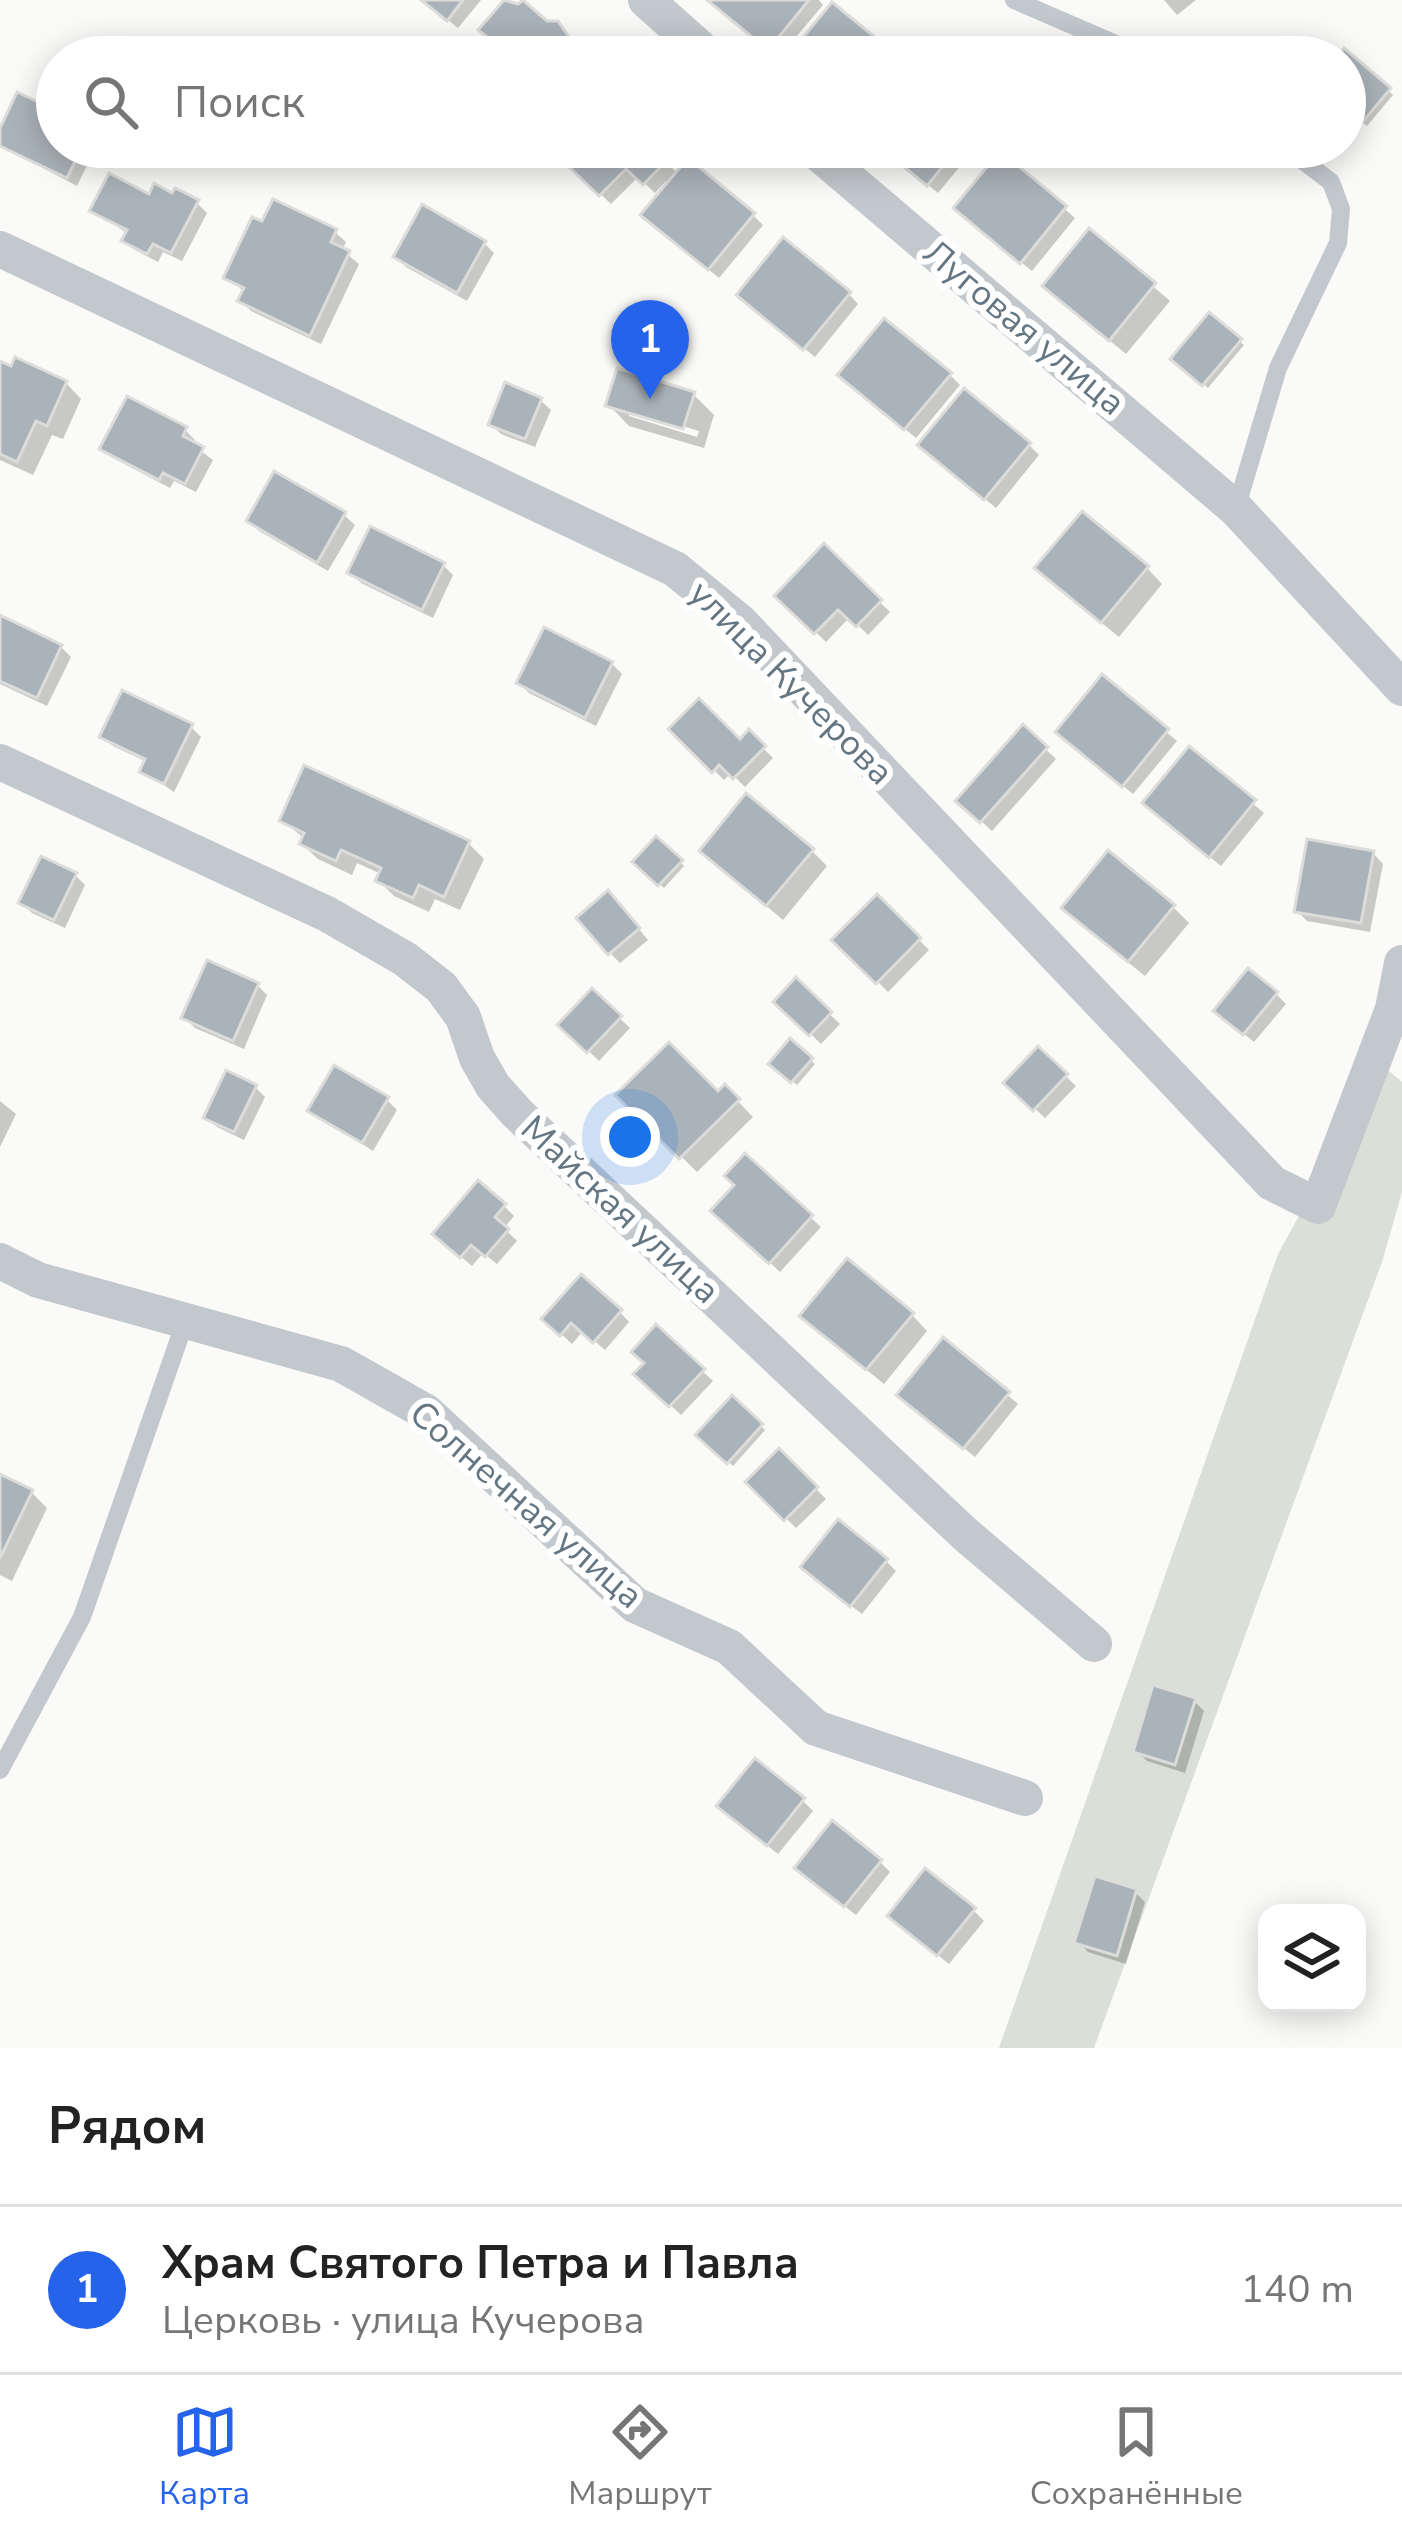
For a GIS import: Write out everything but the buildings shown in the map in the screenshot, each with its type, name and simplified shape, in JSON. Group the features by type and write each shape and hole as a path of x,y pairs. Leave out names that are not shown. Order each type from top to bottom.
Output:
{"street":[{"path":"646,0 686,36"},
{"name":"Луговая улица","path":"836,168 1236,508 1402,688"},
{"name":"улица Кучерова","path":"0,249 675,569 740,622 1272,1183 1318,1206 1397,1012"},
{"name":"Майская улица","path":"0,761 327,914 405,959 441,987 463,1017 493,1086 517,1113 965,1534 1094,1644"},
{"path":"1397,1012 1402,963"},
{"name":"Солнечная улица","path":"0,1261 38,1280 341,1364 425,1412 635,1605 729,1647 816,1728 1025,1798"}],"lane":[{"path":"1014,0 1104,36"},
{"path":"1236,508 1278,368 1338,243 1341,209 1331,182 1313,168"},
{"path":"0,1770 82,1618 185,1322"}],"shaded area":[{"path":"1382,1065 1402,1082 1402,1192 1383,1259 1094,2048 999,2048 1278,1254"}],"place":[{"name":"Храм Святого Петра и Павла","path":"650,399"}]}
